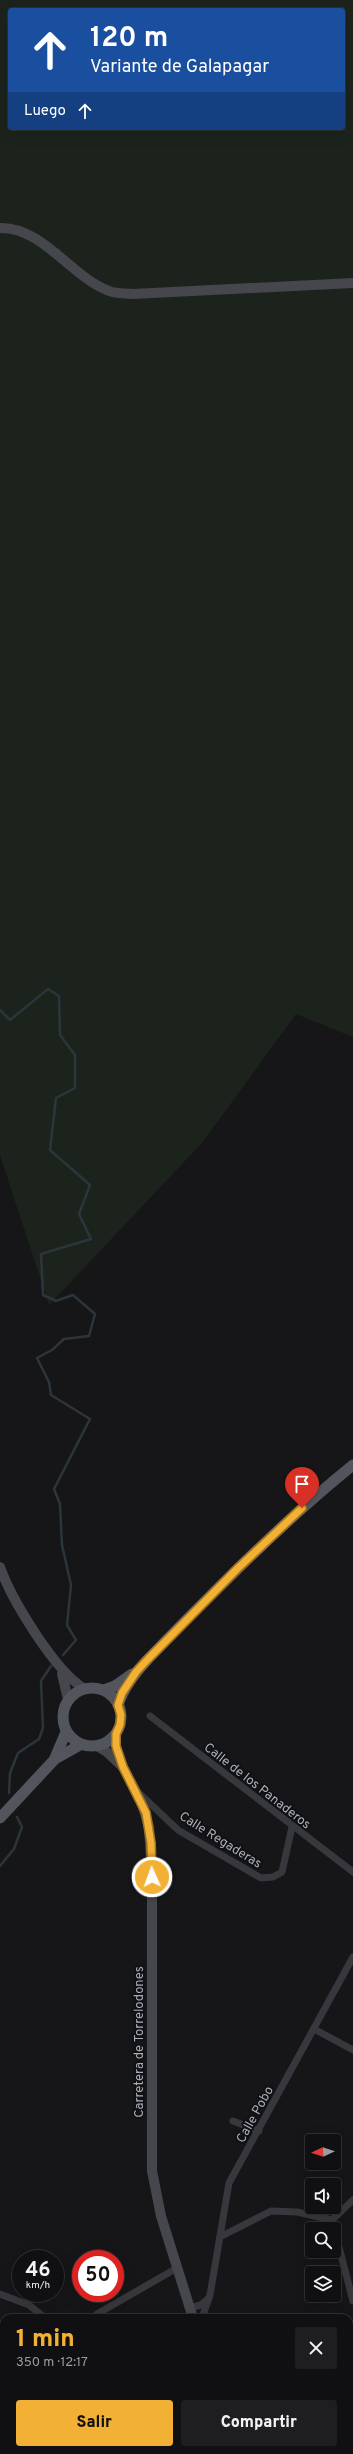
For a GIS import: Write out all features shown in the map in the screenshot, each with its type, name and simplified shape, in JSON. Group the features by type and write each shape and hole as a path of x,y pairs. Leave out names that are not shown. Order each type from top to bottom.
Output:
{"main road":[{"path":"0,228 12,229 33,238 92,282 110,292 133,294 353,283"},
{"path":"118,1705 122,1693 136,1672 237,1569 324,1488 353,1465"},
{"path":"0,1567 4,1580 19,1606 60,1668 72,1681 85,1689 104,1690 115,1686 136,1672"},
{"path":"60,1668 66,1684 68,1699"},
{"path":"85,1689 68,1699 63,1709 62,1721 66,1732 80,1744 98,1746 108,1742 116,1734 120,1725 121,1715 118,1705 112,1696 104,1690"},
{"path":"55,1759 66,1732"},
{"name":"Carretera de Torrelodones","path":"116,1734 116,1746 123,1767 136,1790 146,1813 152,1864 151,2158 155,2192 192,2314"},
{"path":"0,1818 55,1759 80,1744"},
{"name":"Carretera de Torrelodones","path":"98,1746 108,1752 123,1767"}],"street":[{"name":"Calle de los Panaderos","path":"150,1716 292,1827 353,1872"},
{"name":"Calle Regaderas","path":"136,1790 178,1830 261,1878 272,1877 282,1872 292,1827"},
{"name":"Calle Pobo","path":"203,2314 210,2295 229,2183 259,2131 353,1957"},
{"path":"314,2029 353,2050"},
{"path":"233,2121 259,2131"},
{"path":"332,2220 353,2200"},
{"path":"220,2237 271,2211 297,2212 332,2220"},
{"path":"332,2220 353,2301"},
{"path":"97,2314 177,2268"},
{"path":"0,2294 29,2305 40,2314"},
{"path":"190,2308 201,2305 210,2295"}],"shaded area":[{"path":"0,0 353,0 353,1037 296,1014 202,1143 49,1305 0,1155"}],"waterway":[{"path":"0,1010 10,1020 48,989 59,996 60,1035 75,1055 75,1088 56,1098 50,1150 90,1185 79,1214 91,1239 41,1254 43,1295 56,1301 73,1295 95,1314 89,1336 64,1339 52,1350 37,1358 49,1382 51,1395 90,1419 54,1489 60,1504 62,1545 71,1585 67,1625 76,1640 63,1655"},
{"path":"9,1793 10,1773 18,1753 39,1739 43,1728 41,1681 51,1666"},
{"path":"0,1866 14,1849 22,1827 17,1817"}],"route":[{"path":"152,1877 151,1843 146,1813 136,1790 123,1767 116,1746 116,1734 120,1725 121,1715 118,1705 122,1693 136,1672 148,1659 237,1569 302,1508"}]}
